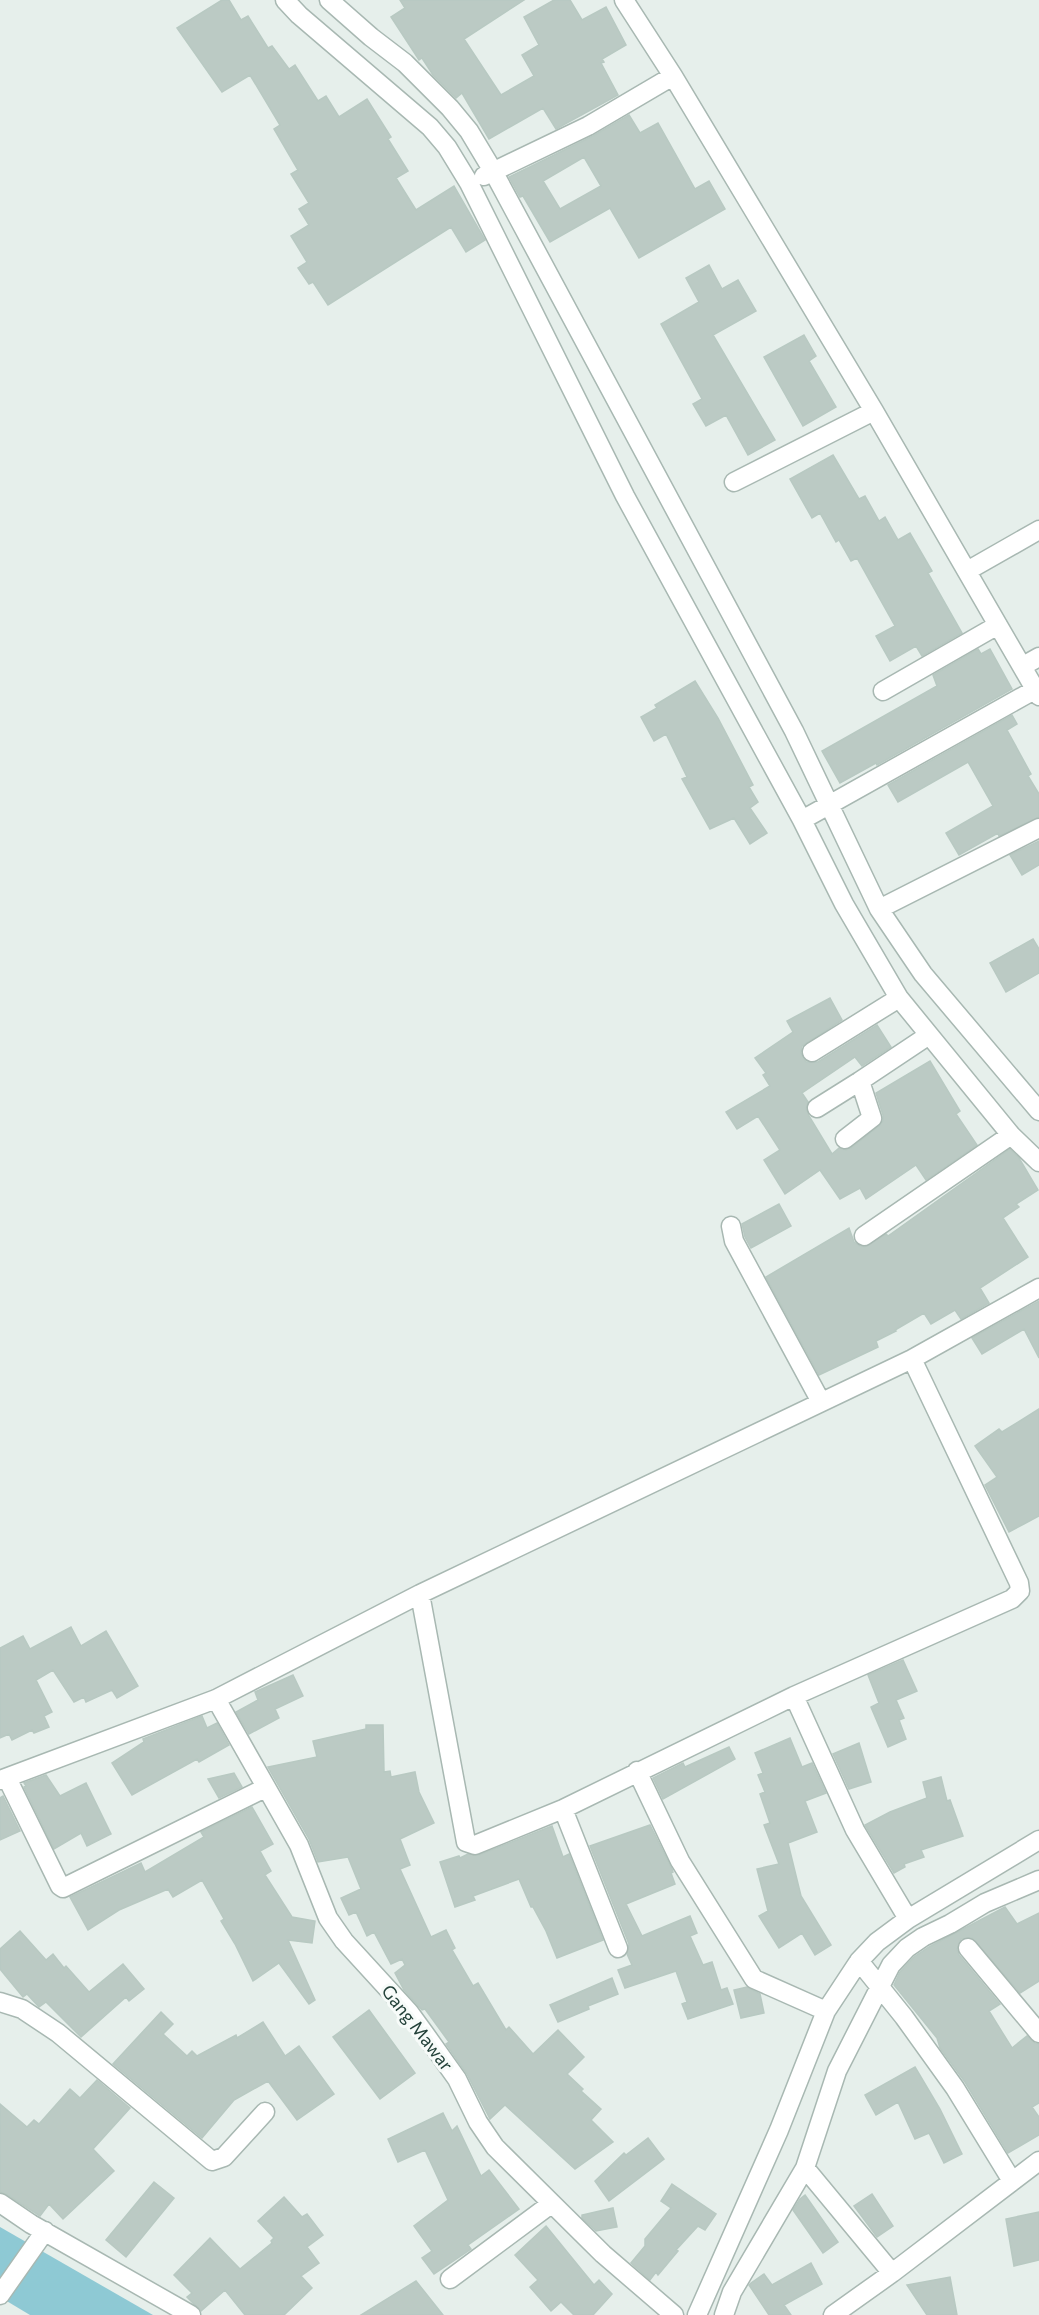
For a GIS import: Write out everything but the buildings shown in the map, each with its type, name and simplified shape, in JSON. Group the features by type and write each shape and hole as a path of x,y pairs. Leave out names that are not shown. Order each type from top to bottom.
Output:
{"street":[{"path":"285,0 299,15 430,127 447,147 481,177 794,731 816,811 854,890 879,909 923,974 1039,1111"},
{"path":"329,0 370,37 405,63 450,108 469,131 481,177 625,496 816,811 854,890 899,998 1011,1135 1039,1162"},
{"path":"624,0 673,76 874,411 1037,692 816,811"},
{"path":"481,177 588,126 673,76"},
{"path":"734,482 874,411"},
{"path":"967,571 1039,530"},
{"path":"883,691 998,625"},
{"path":"1023,666 1039,657"},
{"path":"879,909 1039,828"},
{"path":"812,1052 899,998"},
{"path":"817,1107 928,1035"},
{"path":"845,1139 872,1118 860,1081"},
{"path":"864,1236 1011,1135"},
{"path":"731,1226 734,1241 821,1402"},
{"path":"265,1788 63,1888 3,1779 216,1699 420,1594 912,1359 1039,1288"},
{"path":"420,1594 466,1842 475,1845 563,1809 794,1696 1012,1599 1020,1591 1019,1583 912,1359"},
{"path":"794,1696 855,1830 909,1919"},
{"name":"Gang Mawar","path":"216,1699 299,1845 328,1918 344,1941 409,2012 425,2034 457,2079 478,2122 495,2148 603,2254 674,2315"},
{"path":"637,1771 680,1861 754,1979 826,2011"},
{"path":"563,1809 618,1948"},
{"path":"724,2315 732,2292 805,2168 837,2071 870,2005 869,1974 877,1942 909,1919 1039,1840"},
{"path":"697,2315 779,2130 826,2011 869,1974 891,1965 907,1948 923,1937 985,1903 1039,1880"},
{"path":"968,1948 1039,2033"},
{"path":"869,1974 904,2017 955,2088 1012,2181"},
{"path":"0,2002 22,2009 58,2033 212,2161 224,2157 265,2112"},
{"path":"833,2315 1039,2162"},
{"path":"805,2168 892,2273"},
{"path":"0,2203 31,2224 42,2235 191,2315"},
{"path":"450,2279 551,2204"},
{"path":"0,2295 42,2235"}],"water":[{"path":"0,2227 153,2315 30,2315 0,2297"}]}
